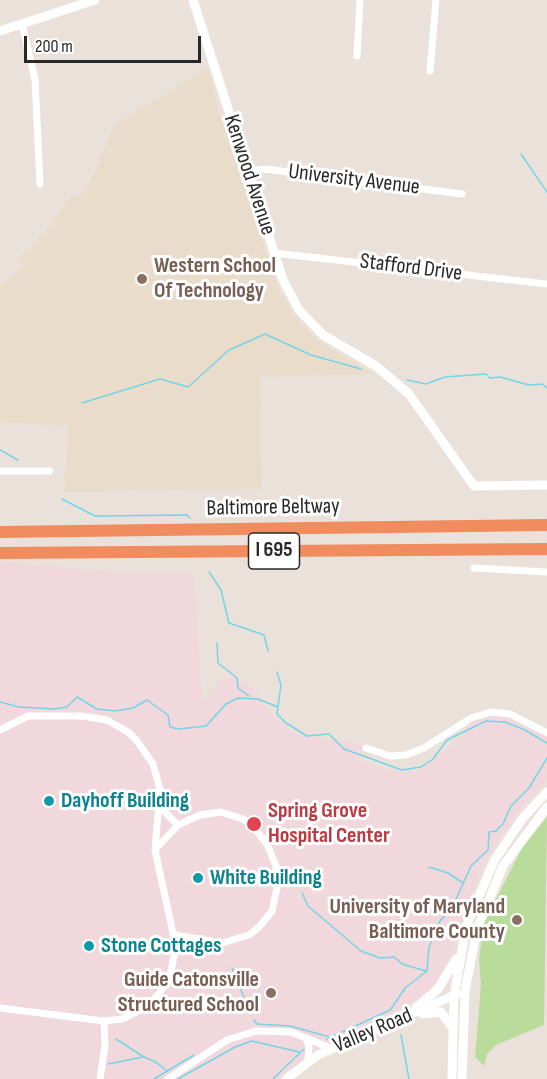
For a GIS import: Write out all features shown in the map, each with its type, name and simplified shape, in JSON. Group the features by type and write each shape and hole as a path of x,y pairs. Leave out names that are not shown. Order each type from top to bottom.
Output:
{"highway":[{"name":"Baltimore Beltway","path":"0,532 547,525"},
{"name":"Baltimore Beltway","path":"0,553 547,549"}],"main road":[{"path":"0,31 95,0"},
{"name":"Kenwood Avenue","path":"193,0 274,253 288,291 305,318 334,344 386,373 409,394 474,486 547,485"},
{"path":"452,1079 454,996 460,951 475,902 494,861 522,819 547,792"},
{"path":"464,1079 465,991 477,929 493,887 518,844 547,807"},
{"path":"397,1021 438,989 460,951"},
{"name":"Valley Road","path":"286,1079 308,1060 465,991"},
{"path":"397,1021 435,1011 446,1016 453,1030"}],"street":[{"path":"357,56 360,0"},
{"path":"430,71 436,0"},
{"path":"22,24 35,79 40,184"},
{"name":"University Avenue","path":"246,171 265,169 462,194"},
{"name":"Stafford Drive","path":"274,253 547,284"},
{"path":"0,471 50,471"},
{"path":"474,568 547,572"},
{"path":"366,748 390,756 415,753 471,718 491,712 510,714 547,733"},
{"path":"0,730 28,716 96,718 118,725 137,741 153,764 160,789 155,850 175,935 173,966 159,994 132,1016 104,1021 0,1008"},
{"path":"160,807 178,825"},
{"path":"155,850 178,825 211,813 221,812 243,819 260,833 272,854 277,888 272,911 259,927 249,934 222,943 175,935"},
{"path":"100,1079 105,1045 104,1021"},
{"path":"168,1079 226,1040 246,1032 282,1030 333,1048"},
{"path":"306,1038 309,1047 308,1060"}],"shaded area":[{"name":"Western School Of Technology","path":"208,68 219,113 280,293 292,313 317,341 374,374 260,377 262,489 64,492 68,426 0,422 0,286 30,262 16,261 50,226 71,196 82,195 93,177 114,125"},
{"name":"Spring Grove Hospital Center","path":"0,562 112,572 194,573 202,702 225,679 237,677 252,687 274,716 299,735 363,744 359,761 396,772 419,770 463,737 470,720 482,716 506,717 547,736 547,781 518,811 482,866 448,959 435,984 406,1006 319,1048 305,1057 282,1079 0,1079"}],"green space":[{"name":"University of Maryland Baltimore County","path":"547,817 544,1025 496,1045 487,1054 484,1066 475,1057 481,984 479,959 484,923 522,848"}],"waterway":[{"path":"521,154 547,192"},
{"path":"82,403 160,379 188,387 229,350 265,334 311,355 361,369"},
{"path":"407,380 426,384 445,377 486,374 490,378 500,377 529,385 542,384 547,388"},
{"path":"0,450 18,460"},
{"path":"62,499 95,516 187,515 190,518"},
{"path":"209,572 221,590 229,623 264,635 268,651"},
{"path":"217,643 218,663 237,678 238,688 249,696"},
{"path":"277,672 281,685 277,714 286,723 307,736 329,734 344,749 402,770 421,767 433,759 447,740 486,721 505,722 547,743"},
{"path":"0,702 19,707 55,709 67,707 77,697 97,709 115,711 133,708 147,700 168,715 170,727 179,729 206,726 226,704 238,698 258,699 278,707"},
{"path":"327,1039 390,1010 406,987 427,971 429,947 440,921 452,908 471,866 488,850 489,832 496,831 503,824 511,806 529,788 547,758"},
{"path":"429,867 448,873 462,882"},
{"path":"302,893 308,906 361,951 380,958 394,957 402,964 426,971"},
{"path":"232,968 249,1010"},
{"path":"254,1020 257,1024 290,1026 330,1037"},
{"path":"401,1035 409,1079"},
{"path":"116,1039 167,1071"},
{"path":"178,1079 235,1047 252,1041 299,1052"},
{"path":"273,1079 304,1049"},
{"path":"154,1079 194,1055"},
{"path":"108,1064 143,1057"}],"place":[{"name":"Western School Of Technology","path":"142,279"},
{"name":"Dayhoff Building","path":"49,801"},
{"name":"Spring Grove Hospital Center","path":"254,824"},
{"name":"White Building","path":"198,878"},
{"name":"University of Maryland Baltimore County","path":"517,920"},
{"name":"Stone Cottages","path":"89,946"},
{"name":"Guide Catonsville Structured School","path":"271,993"}]}
